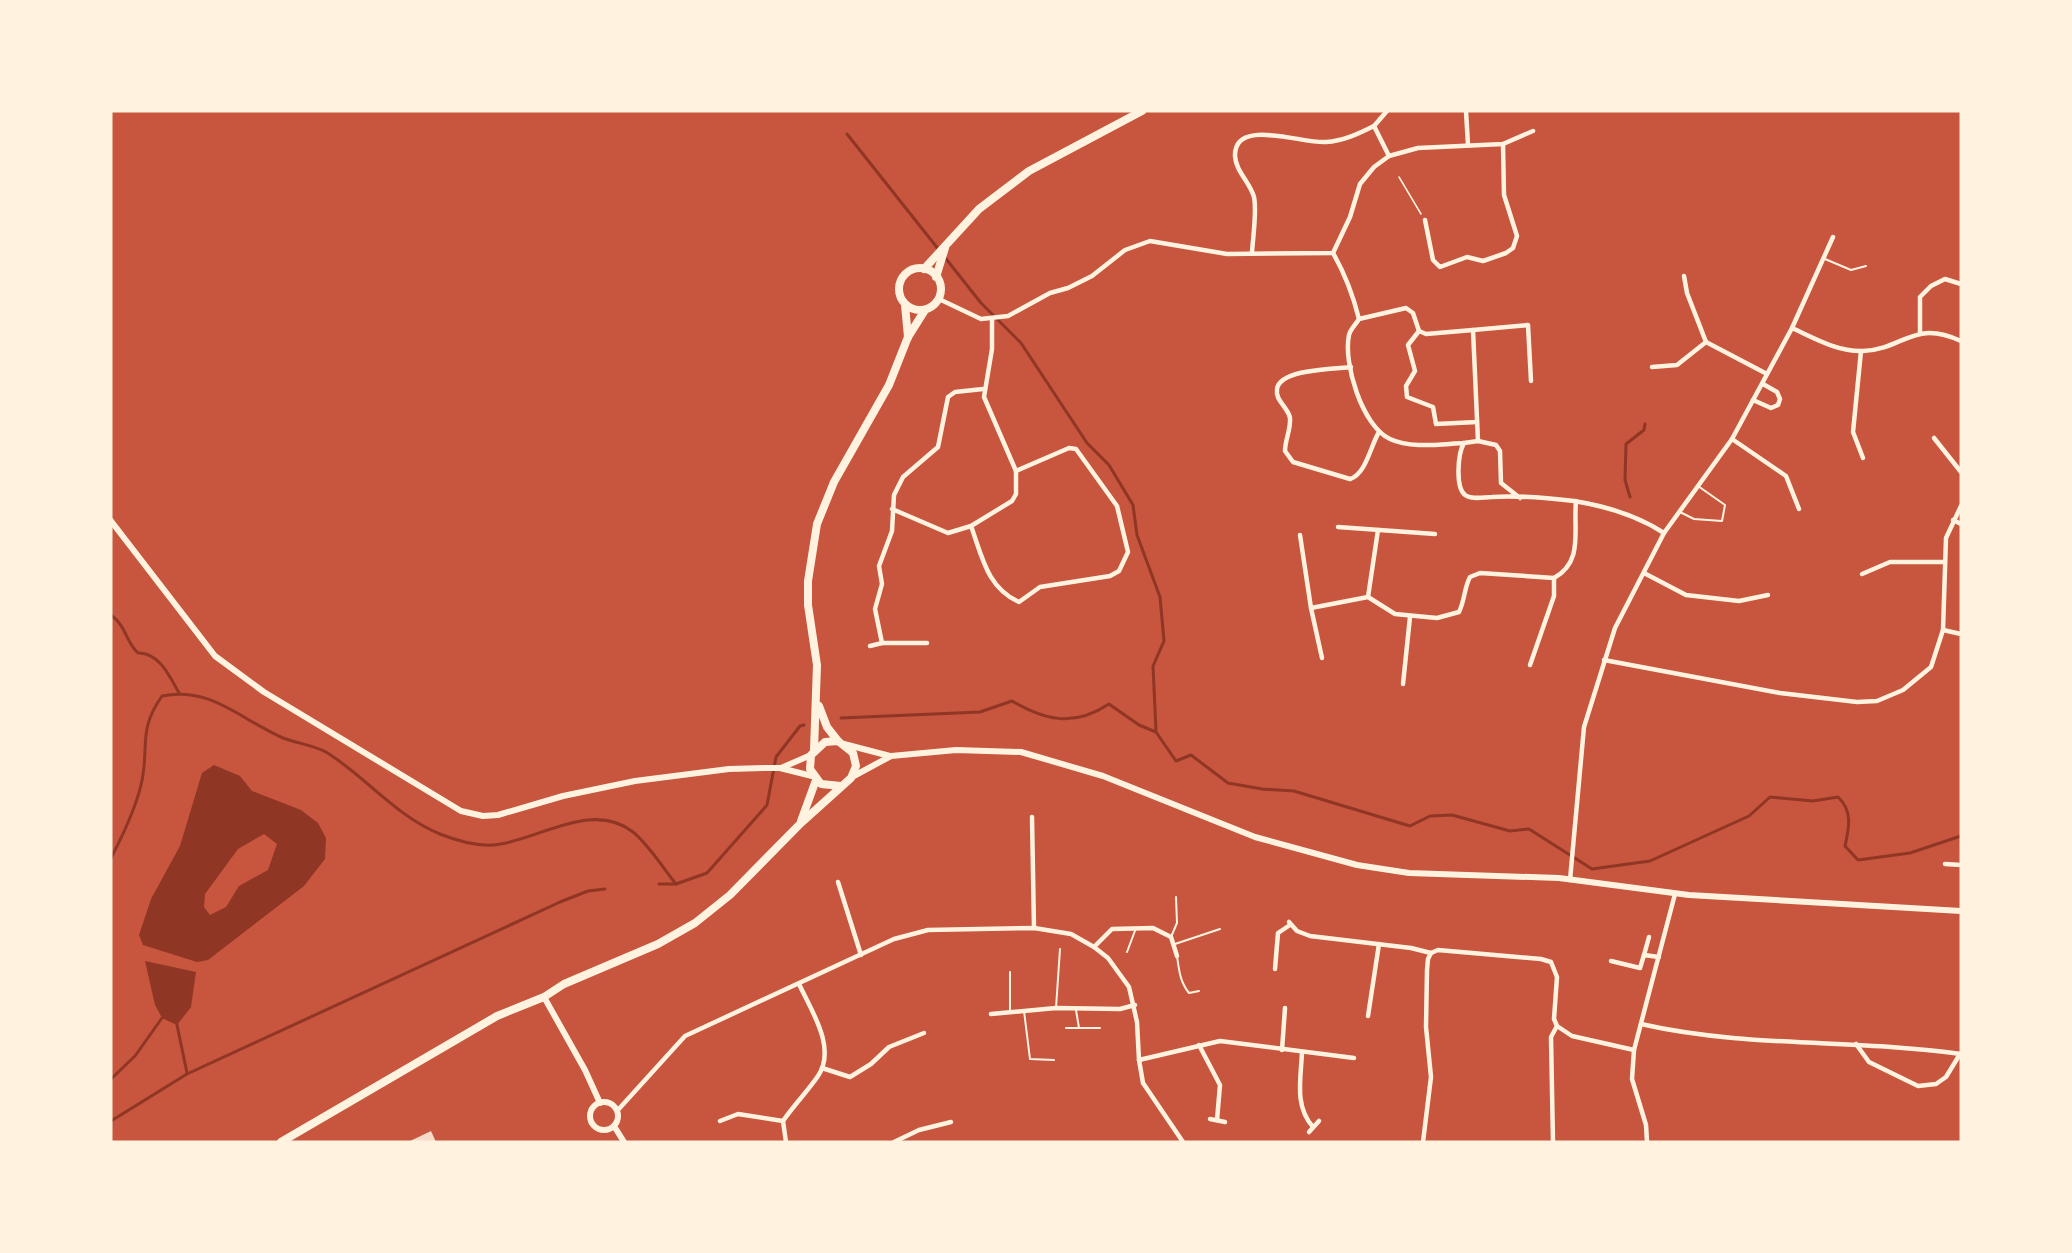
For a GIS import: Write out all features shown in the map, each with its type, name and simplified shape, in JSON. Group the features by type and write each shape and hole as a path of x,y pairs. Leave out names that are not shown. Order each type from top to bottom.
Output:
{"main road":[{"path":"908,338 905,305 900,296 900,281 905,274 924,269 979,209 1029,171 1142,111"},
{"path":"841,786 827,787 814,778 810,769 817,701 817,665 808,605 808,581 817,524 834,482 889,385 908,338 925,310 939,299 941,291 936,277 942,252"},
{"path":"924,269 936,277"},
{"path":"905,305 914,310 925,310"},
{"path":"281,1142 496,1016 544,997 564,984 658,944 695,922 730,895 801,823 851,778 855,759 827,727 817,701"},
{"path":"813,752 825,742 841,743"},
{"path":"801,823 814,778"}],"street":[{"path":"1252,252 1253,196 1235,159 1235,147 1239,139 1247,134 1324,143 1356,135 1374,126 1387,111"},
{"path":"1466,111 1468,145"},
{"path":"1374,126 1389,156"},
{"path":"1333,252 1350,217 1360,184 1374,166 1389,156 1419,148 1503,144 1533,131"},
{"path":"1425,220 1433,260 1440,267 1467,257 1483,261 1506,253 1513,248 1517,236 1504,195 1503,144"},
{"path":"1570,880 1584,727 1615,628 1664,533 1732,439 1763,384 1825,259 1833,237"},
{"path":"939,299 971,315 993,320 1008,316 1050,293 1092,276 1125,250 1150,241 1220,253 1333,252"},
{"path":"1333,252 1348,280 1359,319"},
{"path":"1684,276 1706,342 1767,374"},
{"path":"1920,332 1920,297 1931,286 1945,279 1961,284"},
{"path":"1496,496 1501,483 1500,452 1490,442 1404,443 1391,440 1379,432 1365,414 1351,367 1349,334 1359,319 1406,308 1413,313 1419,331 1426,334 1528,325 1531,381"},
{"path":"892,509 948,534 971,526 1012,501 1017,483 1016,471 988,408 983,389 992,349 993,320"},
{"path":"1792,328 1824,343 1861,351 1877,349 1920,332 1935,332 1961,341"},
{"path":"1473,330 1478,441"},
{"path":"1419,331 1408,345 1414,371 1406,386 1407,397 1433,407 1436,424 1477,422"},
{"path":"1652,367 1677,365 1706,342"},
{"path":"1861,351 1852,432 1863,458"},
{"path":"1351,367 1289,375 1280,382 1277,389 1278,398 1290,418 1285,451 1293,462 1350,479 1358,477 1363,471 1370,449 1379,432"},
{"path":"1753,400 1771,408 1778,405 1780,399 1777,392 1763,384"},
{"path":"882,643 875,609 882,584 879,566 890,538 894,495 903,477 938,447 948,397 955,392 983,389"},
{"path":"1934,438 1961,472"},
{"path":"1732,439 1786,476 1799,509"},
{"path":"1464,443 1458,453 1461,489 1464,495 1472,498 1496,496 1576,501 1644,520 1664,533"},
{"path":"971,526 989,577 1006,597 1019,602 1040,587 1110,576 1119,571 1128,552 1117,506 1076,449 1069,448 1016,471"},
{"path":"1501,483 1520,498"},
{"path":"1311,608 1368,597 1385,610 1410,617 1437,618 1459,612 1464,603 1466,585 1470,576 1480,573 1554,578 1563,573 1575,557 1576,501"},
{"path":"1604,660 1780,693 1857,702 1877,701 1903,690 1930,667 1944,630 1946,538 1961,506"},
{"path":"111,520 215,657 264,692 461,811 483,816 498,815 580,792 636,781 729,769 779,768 814,778"},
{"path":"1953,520 1961,524"},
{"path":"1338,527 1435,534"},
{"path":"1368,597 1378,530"},
{"path":"1300,535 1311,608 1322,658"},
{"path":"1862,574 1890,562 1944,562"},
{"path":"1644,573 1686,595 1739,601 1768,595"},
{"path":"1530,665 1554,596 1554,578"},
{"path":"1403,684 1410,617"},
{"path":"1944,630 1961,634"},
{"path":"870,646 882,643 927,643"},
{"path":"841,743 891,756 956,750 1021,752 1102,776 1255,837 1357,865 1409,873 1570,880 1675,894 1961,911"},
{"path":"779,768 813,752"},
{"path":"851,778 891,756"},
{"path":"1032,817 1034,928"},
{"path":"1945,864 1961,865"},
{"path":"838,882 861,955"},
{"path":"1647,1142 1646,1125 1632,1079 1634,1050 1675,894"},
{"path":"1275,969 1278,933 1290,923 1297,931 1310,936 1431,953 1444,949 1541,959 1551,962 1557,977 1554,1019 1557,1026 1572,1036 1634,1050"},
{"path":"617,1111 685,1036 894,939 928,930 1034,928 1071,934 1094,947 1119,971 1135,1005 1143,1083 1183,1142"},
{"path":"1094,947 1112,929 1160,929 1171,937 1177,956"},
{"path":"1611,961 1640,968 1649,937"},
{"path":"1368,1016 1379,944"},
{"path":"1423,1142 1431,1077 1426,1027 1427,970 1431,953"},
{"path":"1644,955 1659,957"},
{"path":"786,1142 783,1121 822,1068 822,1034 799,984"},
{"path":"544,997 585,1070 600,1103"},
{"path":"991,1014 1056,1008 1120,1009 1135,1005"},
{"path":"1282,1050 1285,1008"},
{"path":"1641,1024 1697,1035 1856,1044 1960,1054 1946,1077 1936,1084 1918,1086 1869,1062 1856,1044"},
{"path":"1553,1142 1551,1037 1557,1026"},
{"path":"822,1068 850,1077 872,1064 889,1047 924,1033"},
{"path":"1139,1060 1199,1045 1233,1041 1282,1050 1354,1058"},
{"path":"1199,1045 1220,1085 1217,1120"},
{"path":"1302,1052 1300,1103 1302,1113 1313,1127"},
{"path":"600,1103 610,1103 617,1111 618,1120 606,1131 593,1125 590,1113 600,1103"},
{"path":"720,1121 738,1114 783,1121"},
{"path":"1210,1119 1225,1122"},
{"path":"1309,1132 1319,1121"},
{"path":"894,1142 919,1130 951,1122"},
{"path":"614,1126 624,1142"}],"lane":[{"path":"1825,259 1851,270 1866,266"},
{"path":"1679,512 1694,519 1722,520 1725,505 1698,486"},
{"path":"1171,937 1178,922 1176,897"},
{"path":"1127,952 1136,928"},
{"path":"1175,944 1220,929"},
{"path":"1056,1008 1060,949"},
{"path":"1177,956 1180,978 1185,988 1189,993 1199,991"},
{"path":"1010,972 1010,1011"},
{"path":"1076,1010 1079,1028"},
{"path":"1024,1011 1030,1059 1054,1060"},
{"path":"1066,1028 1100,1028"}],"path":[{"path":"1400,177 1425,220"}],"shaded area":[{"path":"214,765 240,776 252,791 301,810 318,823 326,838 325,859 304,886 208,960 197,962 143,945 139,935 151,899 180,846 202,773","holes":["264,834 277,844 268,870 239,886 226,907 210,915 204,907 205,894 238,849"]},
{"path":"145,961 196,972 191,1007 177,1025 162,1018 155,1005"}],"building":[{"path":"431,1131 436,1142 408,1142"}],"waterway":[{"path":"847,134 939,250"},
{"path":"943,255 981,303 1021,343 1087,443 1109,465 1133,505 1137,535 1160,597 1164,641 1153,666 1156,731"},
{"path":"1630,497 1625,480 1626,444 1644,430 1645,424"},
{"path":"111,615 120,624 138,653 158,661 179,693"},
{"path":"111,858 138,794 149,719 162,696 180,694 211,700 283,738 326,752 424,827 459,840 480,845 493,845 582,821 599,820 617,823 639,837 676,884 707,873 767,805 776,757 800,726 804,725"},
{"path":"841,718 980,712 1012,701 1037,713 1060,719 1084,716 1109,704 1139,725 1156,732 1176,761 1191,755 1228,783 1262,789 1294,791 1410,826 1430,816 1452,815 1510,831 1529,829 1592,869 1650,861 1749,816 1770,797 1813,801 1838,797 1848,814 1845,846 1858,860 1910,853 1961,836"},
{"path":"659,884 676,884"},
{"path":"111,1121 187,1074 560,902 588,891 605,889"},
{"path":"111,1079 135,1056 162,1018"},
{"path":"177,1025 187,1073"}]}
